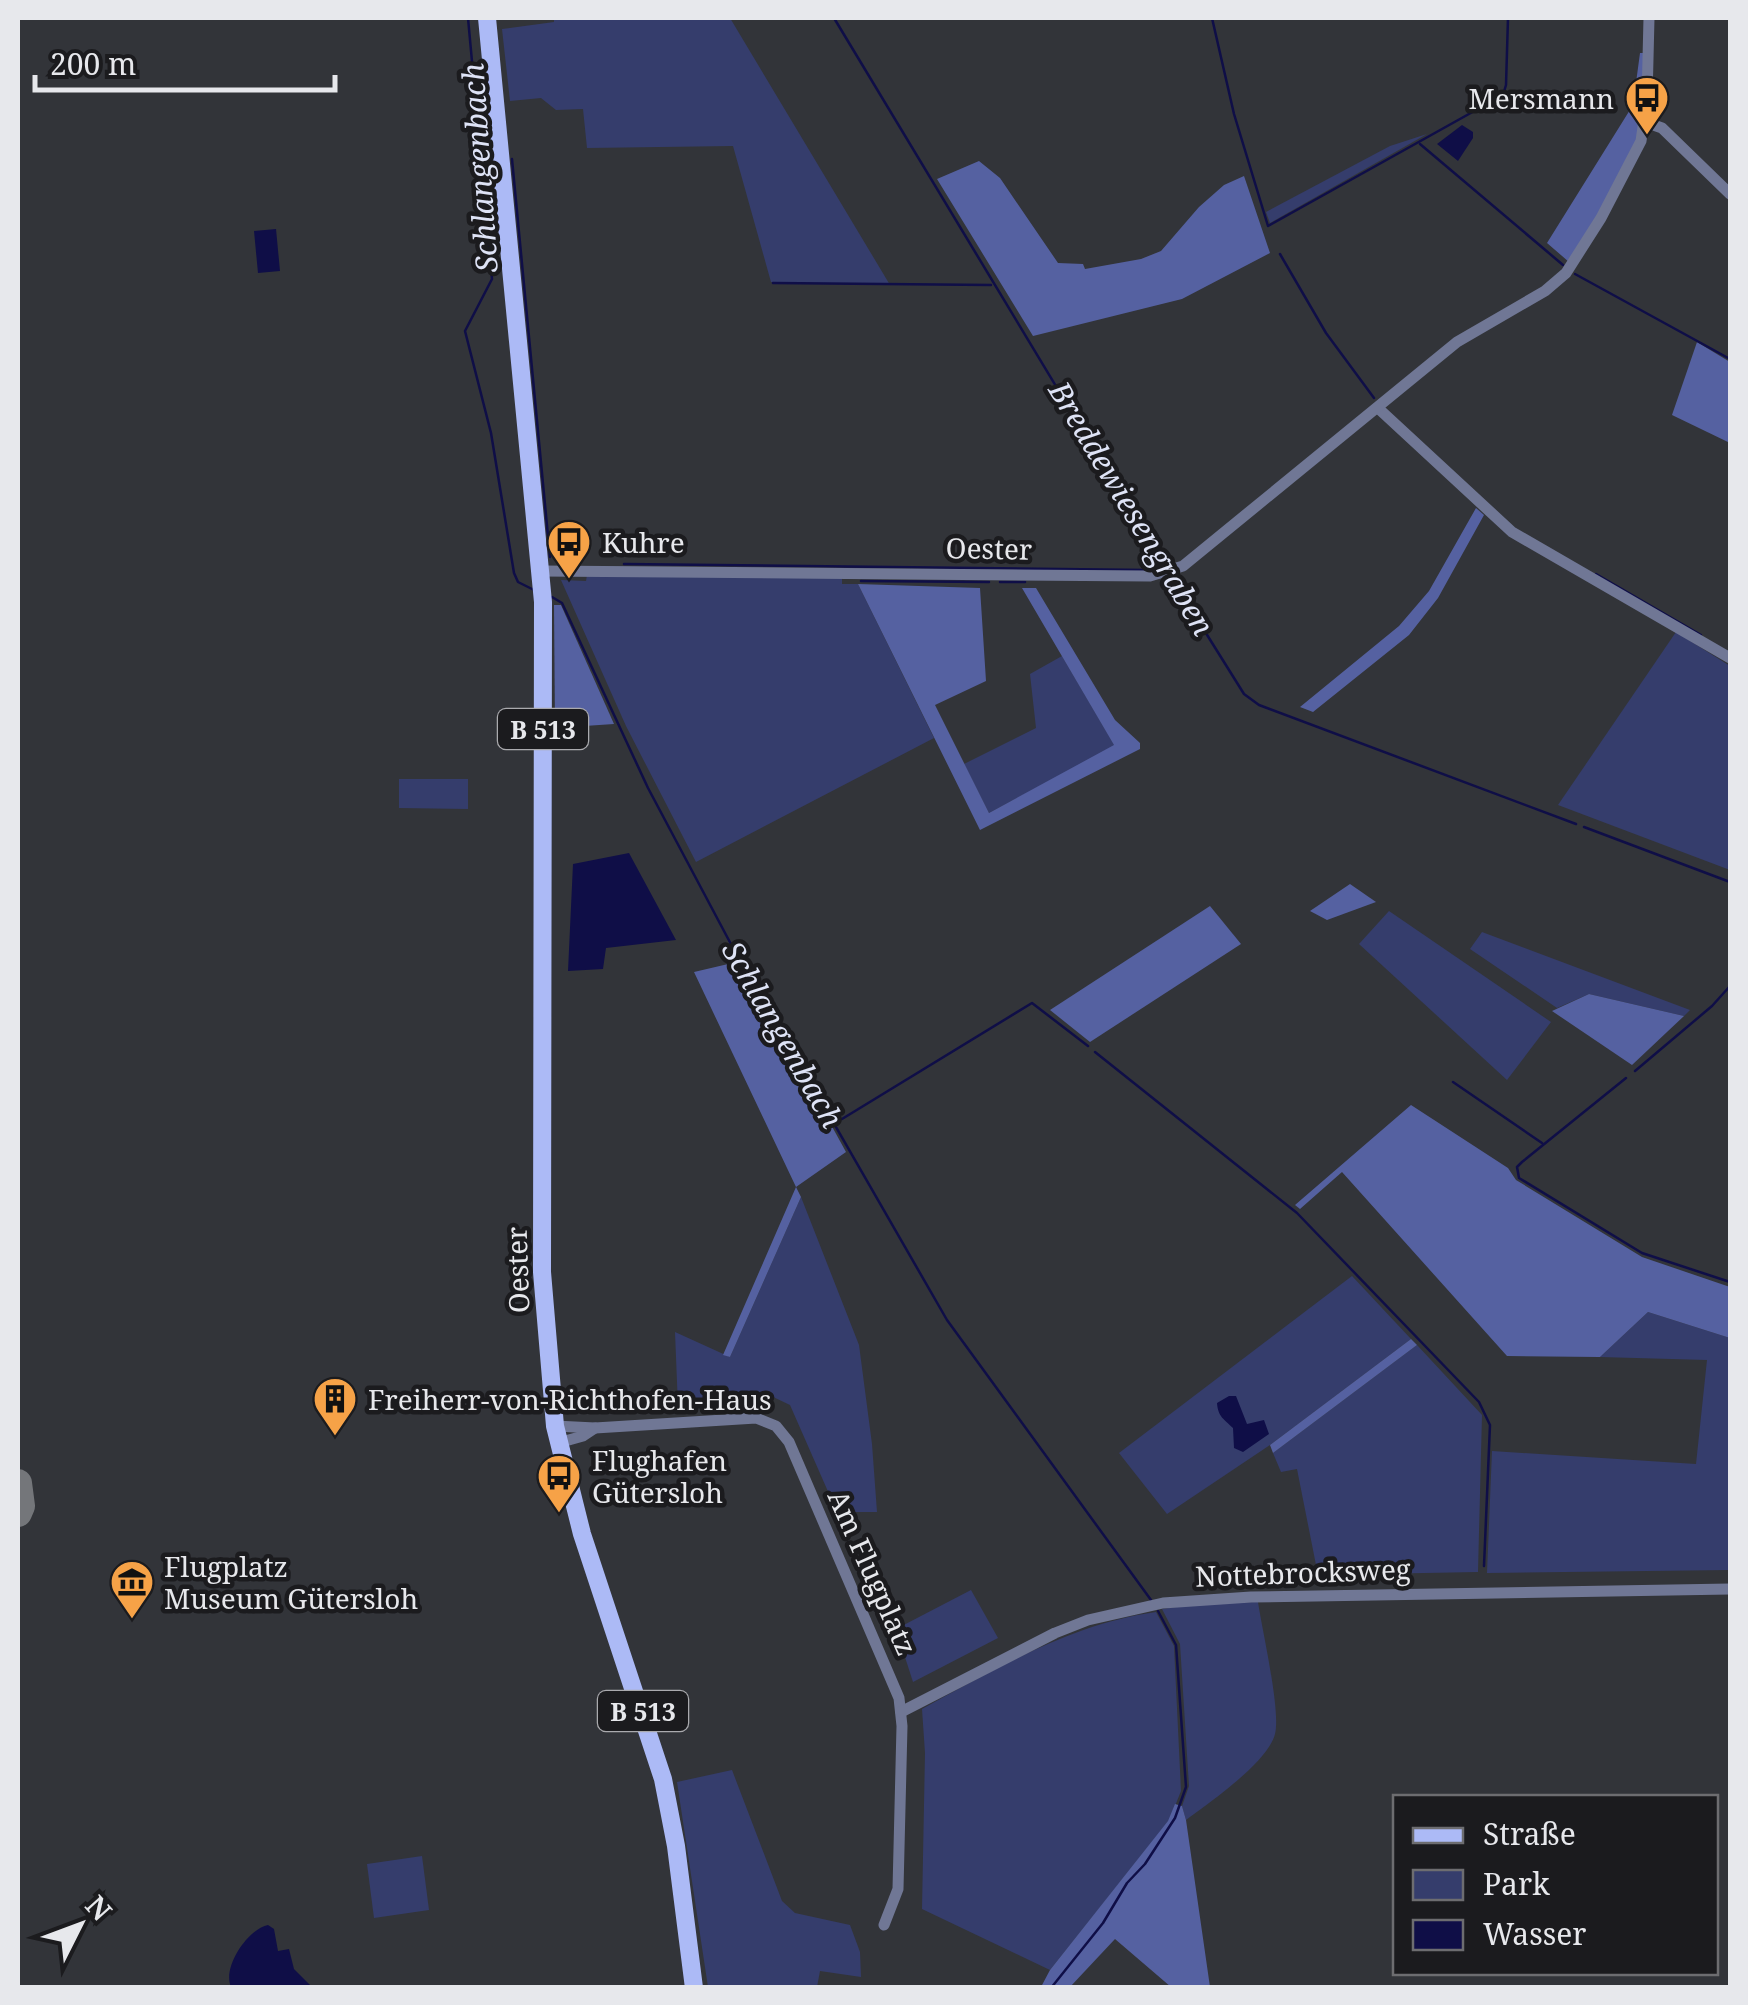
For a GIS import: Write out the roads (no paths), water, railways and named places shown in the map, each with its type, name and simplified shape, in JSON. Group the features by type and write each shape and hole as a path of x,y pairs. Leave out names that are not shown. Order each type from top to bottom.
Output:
{"main road":[{"name":"Oester","path":"488,18 542,586 542,1272 557,1434"},
{"name":"B 513","path":"557,1434 582,1534 663,1778 694,1988"}],"street":[{"name":"Oester","path":"542,586 1150,576 1183,566 1457,342 1545,291 1566,273 1622,181 1641,141 1649,18"},
{"path":"1645,122 1662,128 1730,194"},
{"path":"1379,409 1512,532 1730,658"},
{"name":"Am Flugplatz","path":"557,1434 583,1436 596,1428 756,1418 776,1426 789,1442 893,1680 901,1712 898,1889 884,1925"},
{"name":"Nottebrocksweg","path":"901,1712 1054,1633 1088,1620 1163,1603 1236,1598 1730,1589"}],"water":[{"path":"1462,125 1473,132 1473,138 1458,161 1437,144"},
{"path":"276,229 280,271 258,273 254,231"},
{"path":"629,853 676,940 606,948 603,969 568,971 573,864"},
{"path":"1236,1396 1247,1424 1264,1420 1269,1434 1243,1452 1234,1448 1233,1428 1218,1408 1217,1403"},
{"path":"268,1925 274,1929 278,1951 289,1949 294,1969 312,1987 231,1987 233,1960 245,1941"}],"waterway":[{"name":"Schlangenbach","path":"468,18 492,279 465,331 491,433 514,573 518,582 536,591"},
{"name":"Breddewiesengraben","path":"834,18 1165,567"},
{"path":"1212,18 1234,114 1268,226 1503,95 1508,18"},
{"path":"1420,144 1563,265"},
{"path":"512,159 550,557"},
{"path":"1280,254 1326,333 1374,398"},
{"path":"1575,274 1730,359"},
{"path":"773,283 991,285"},
{"path":"624,564 1147,570"},
{"name":"Breddewiesengraben","path":"1169,574 1244,694 1259,705 1576,824"},
{"path":"1596,574 1701,635"},
{"path":"861,581 989,582"},
{"path":"1000,582 1025,582"},
{"name":"Schlangenbach","path":"552,597 562,603 648,788 733,948 947,1320 1151,1600"},
{"name":"Breddewiesengraben","path":"1584,827 1730,882"},
{"path":"1635,1071 1730,986"},
{"path":"842,1119 1032,1003 1088,1046"},
{"path":"1095,1052 1297,1213 1479,1402 1490,1425 1484,1566"},
{"path":"1626,1078 1522,1162 1517,1167 1519,1178 1642,1253 1730,1282"},
{"path":"1453,1082 1542,1143"},
{"name":"Schlangenbach","path":"1051,1988 1145,1864 1175,1818 1186,1787 1176,1645 1158,1611"}],"place":[{"name":"Mersmann","path":"1647,136"},
{"name":"Kuhre","path":"569,580"},
{"name":"Freiherr-von-Richthofen-Haus","path":"335,1437"},
{"name":"Flughafen Gütersloh","path":"559,1514"},
{"name":"Flugplatz Museum Gütersloh","path":"132,1620"}]}
